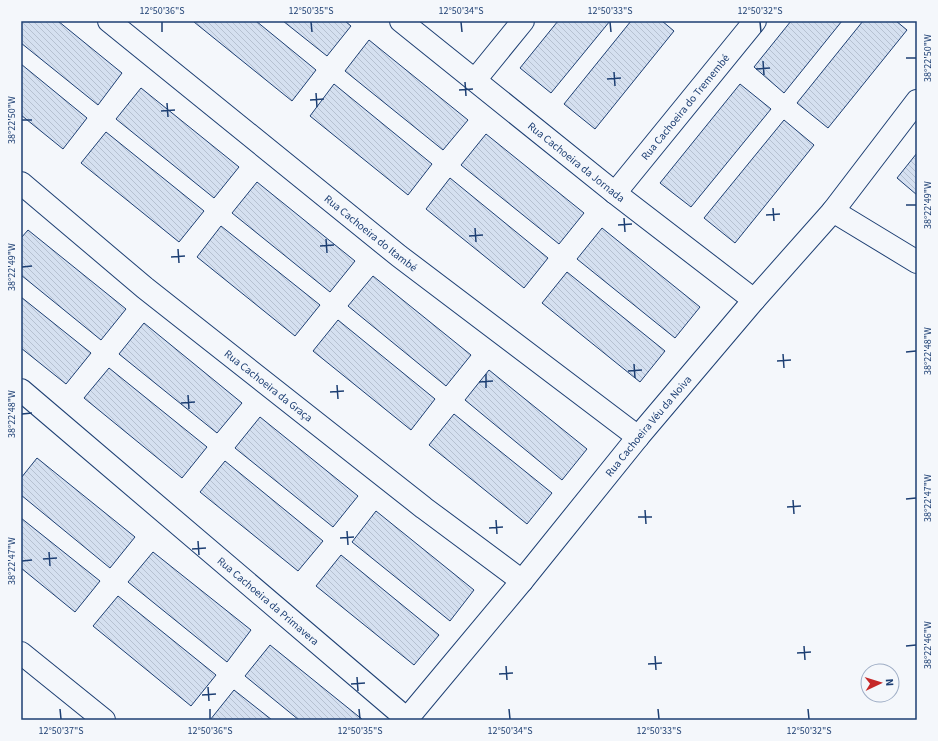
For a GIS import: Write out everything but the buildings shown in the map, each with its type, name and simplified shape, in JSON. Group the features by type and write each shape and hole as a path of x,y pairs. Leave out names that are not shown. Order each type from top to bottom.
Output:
{"street":[{"name":"Rua Cachoeira do Itambé","path":"109,21 399,256 638,437"},
{"name":"Rua Cachoeira da Jornada","path":"401,21 615,193 754,300"},
{"path":"475,80 523,21"},
{"name":"Rua Cachoeira do Tremembé","path":"615,193 755,21"},
{"name":"Rua Cachoeira Véu da Noiva","path":"406,719 522,581 638,437 754,300 833,211 917,101"},
{"name":"Rua Cachoeira da Graça","path":"21,183 145,288 424,508 522,581"},
{"path":"833,211 917,262"},
{"name":"Rua Cachoeira da Primavera","path":"21,390 406,719"},
{"path":"21,653 104,720"}]}
